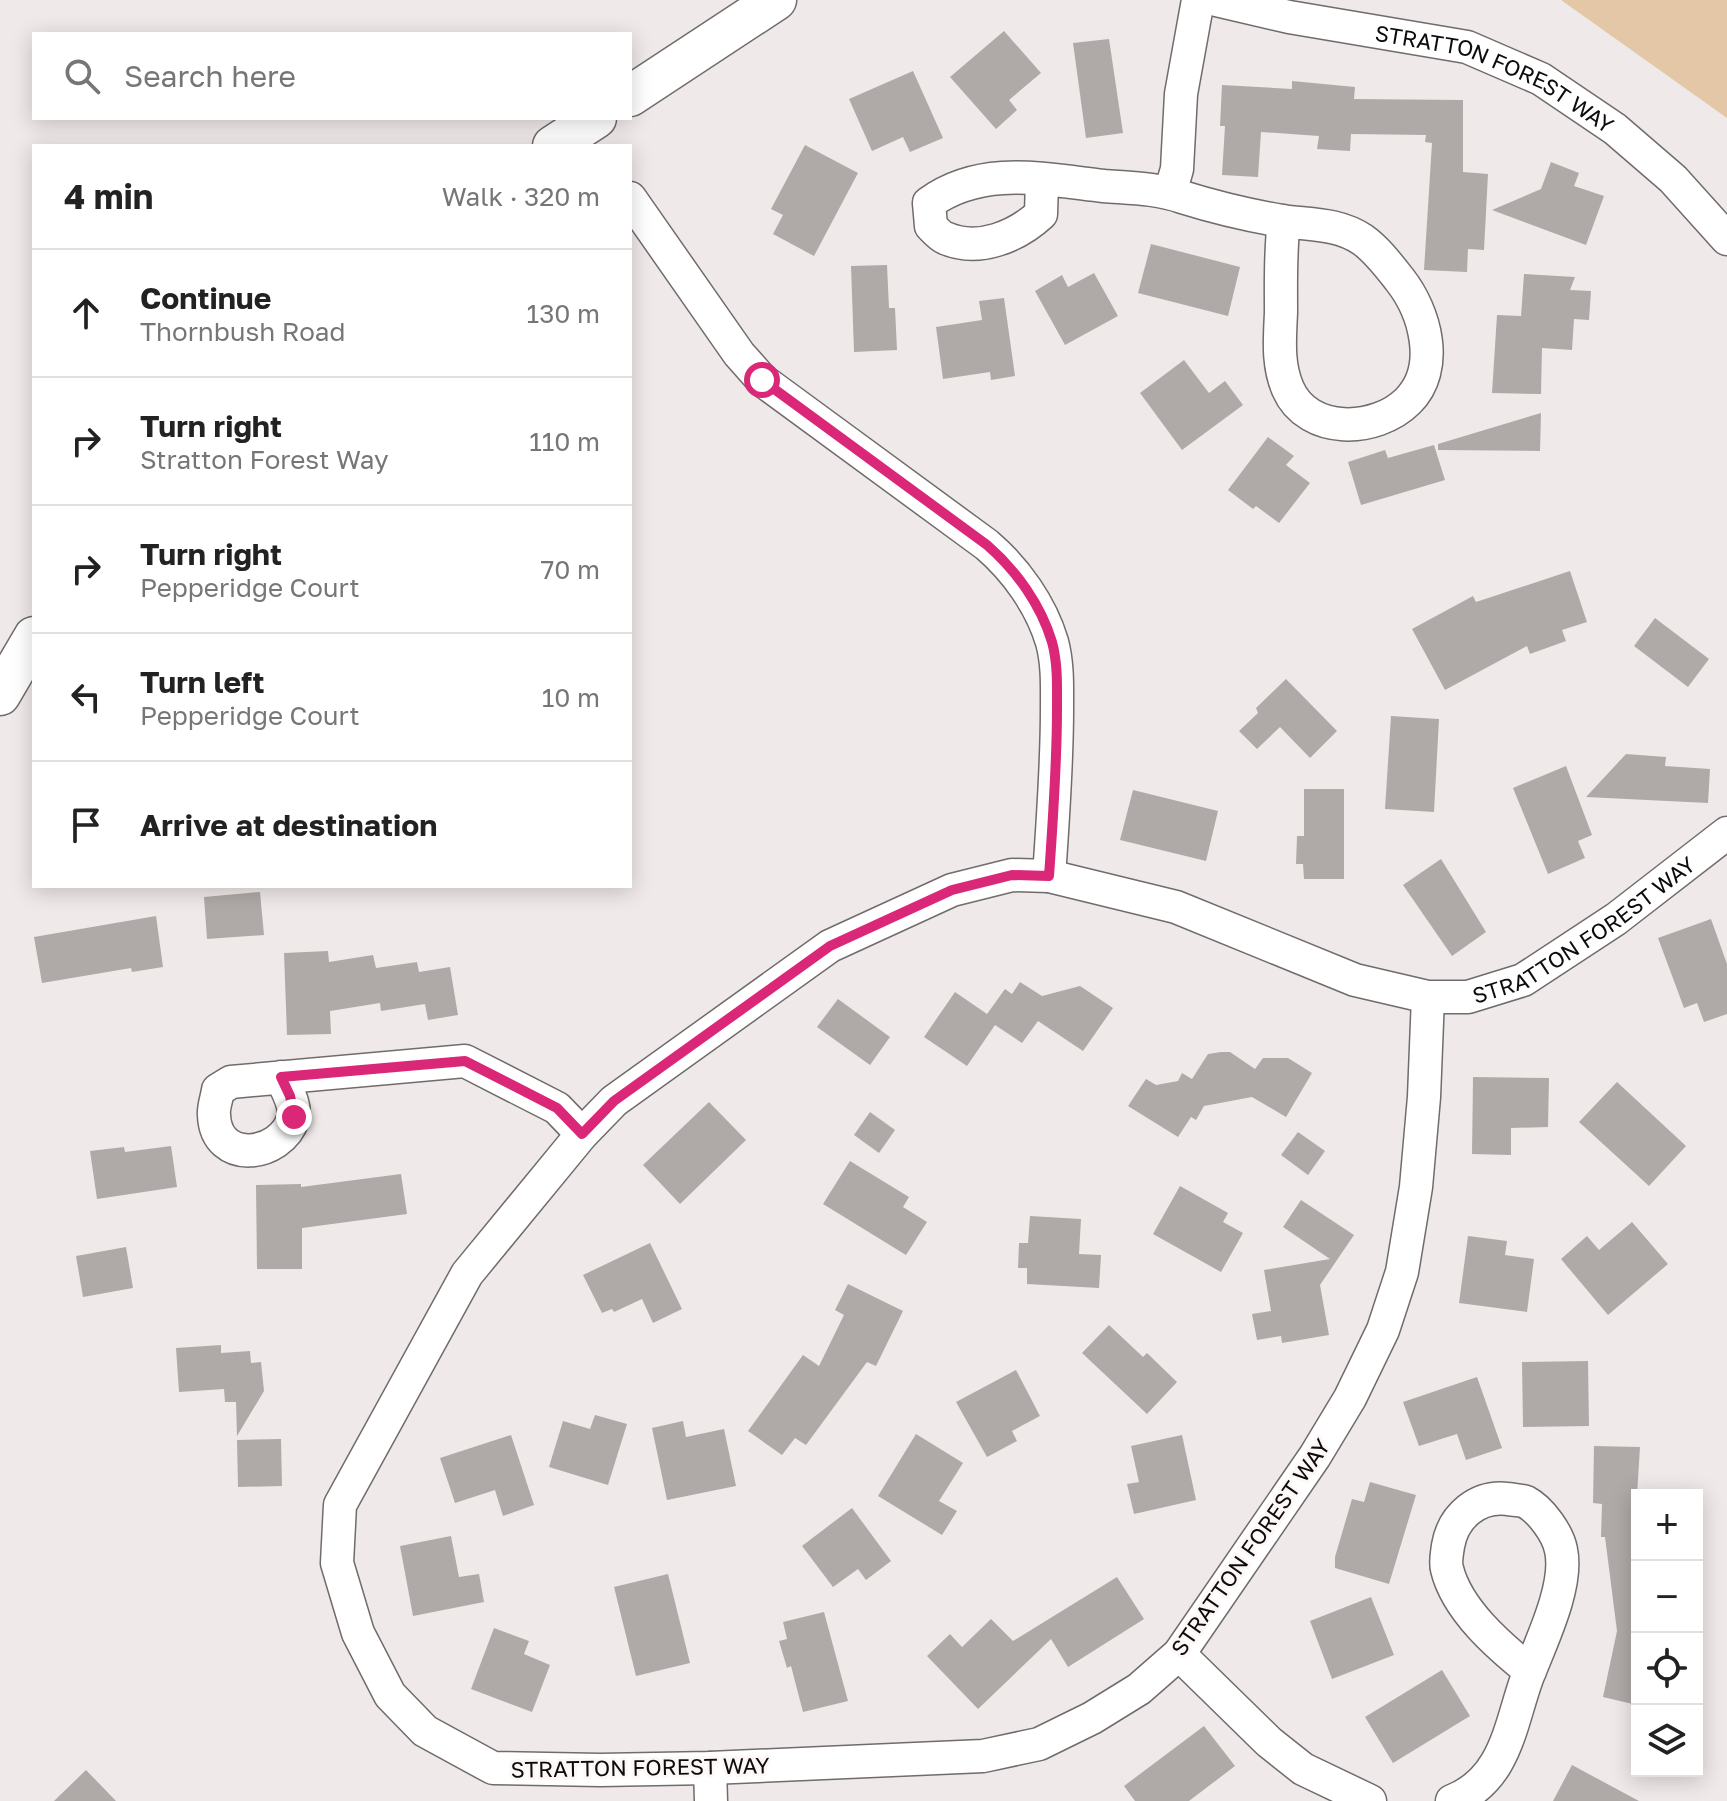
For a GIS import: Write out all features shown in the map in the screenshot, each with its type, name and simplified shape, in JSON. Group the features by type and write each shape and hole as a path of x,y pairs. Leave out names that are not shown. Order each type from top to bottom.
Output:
{"main road":[{"path":"632,95 776,0"},
{"path":"0,695 32,640"}],"street":[{"path":"1170,193 1177,169 1181,94 1198,0"},
{"name":"STRATTON FOREST WAY","path":"1216,0 1289,17 1467,47 1541,79 1615,129 1673,179 1727,239"},
{"path":"1042,180 1170,193 1209,206 1344,229 1366,242 1413,296 1425,330 1427,361 1420,384 1407,403 1379,419 1347,426 1327,423 1306,410 1289,391 1279,354 1284,221"},
{"path":"632,201 739,354 762,380 979,539 1013,570 1026,589 1051,639 1056,670 1057,766 1049,876"},
{"name":"STRATTON FOREST WAY","path":"1428,997 1416,1187 1402,1272 1383,1330 1350,1398 1315,1456 1179,1654 1139,1689 1092,1718 1039,1744 983,1756 710,1768 493,1768 425,1731 390,1695 358,1633 337,1563 340,1505 467,1274 582,1134 614,1101 830,946 952,890 1012,875 1049,876 1176,907 1355,980 1428,997 1468,997 1523,980 1616,919 1727,833"},
{"path":"281,1077 465,1061 557,1108 582,1134"},
{"path":"1452,1801 1464,1796 1485,1779 1503,1756 1530,1671 1551,1619 1561,1578 1561,1550 1546,1520 1525,1502 1501,1499 1475,1503 1457,1519 1449,1540 1445,1566 1452,1584 1493,1641 1530,1671"},
{"path":"1179,1654 1269,1742 1303,1769 1370,1801"},
{"path":"710,1768 711,1801"}],"shaded area":[{"path":"1561,0 1727,0 1727,118"}],"building":[{"path":"1004,31 1041,73 1009,100 1017,110 996,129 950,77"},
{"path":"1109,39 1123,133 1086,138 1073,43"},
{"path":"913,71 943,138 910,152 903,137 872,151 849,99"},
{"path":"1292,81 1355,87 1354,99 1463,100 1463,172 1488,174 1484,250 1468,249 1467,272 1424,270 1432,143 1425,142 1426,135 1351,134 1350,151 1317,149 1319,136 1261,132 1258,177 1222,175 1225,126 1220,126 1222,85 1292,89"},
{"path":"805,145 858,173 814,256 773,234 783,215 771,209"},
{"path":"1551,162 1579,173 1574,186 1604,196 1586,245 1492,210 1541,189"},
{"path":"1151,244 1240,267 1228,316 1138,293"},
{"path":"887,265 889,308 895,308 897,350 854,352 851,266"},
{"path":"1094,273 1118,316 1065,345 1035,291 1062,275 1068,287"},
{"path":"1524,274 1575,277 1570,290 1591,291 1589,320 1574,319 1572,350 1542,348 1541,394 1492,393 1497,315 1521,316"},
{"path":"1004,298 1015,376 991,380 990,372 943,379 936,327 982,320 979,301"},
{"path":"1184,360 1209,393 1225,381 1243,405 1182,450 1140,393"},
{"path":"1541,413 1540,451 1438,450 1438,444"},
{"path":"1268,437 1294,456 1286,465 1310,483 1279,523 1228,490"},
{"path":"1434,445 1445,480 1361,505 1348,462 1385,450 1388,458"},
{"path":"1570,571 1587,622 1562,630 1566,641 1530,654 1527,646 1445,690 1412,629 1473,596 1476,602"},
{"path":"1655,618 1709,659 1688,687 1634,646"},
{"path":"1286,679 1337,731 1310,758 1280,727 1257,749 1239,731 1258,713 1256,708"},
{"path":"1391,716 1439,719 1434,812 1385,809"},
{"path":"1626,754 1666,757 1665,766 1710,769 1708,803 1586,797"},
{"path":"1566,766 1592,835 1578,841 1585,858 1548,874 1513,788"},
{"path":"1304,789 1344,789 1344,879 1304,879 1303,864 1296,864 1297,836 1304,836"},
{"path":"1133,790 1218,811 1206,861 1120,840"},
{"path":"1441,859 1486,932 1452,956 1403,885"},
{"path":"260,892 264,935 207,939 204,897"},
{"path":"156,916 163,967 132,972 131,968 42,983 34,937"},
{"path":"1711,919 1727,964 1727,1014 1704,1022 1697,1003 1684,1008 1658,938"},
{"path":"328,951 329,962 373,955 376,968 417,962 419,972 450,967 458,1015 428,1020 425,1004 381,1011 380,1003 330,1011 331,1034 287,1035 284,953"},
{"path":"1020,982 1042,996 1080,986 1113,1008 1083,1051 1038,1021 1022,1043 995,1025 967,1066 924,1037 955,992 987,1014 1005,989 1012,994"},
{"path":"838,999 890,1037 870,1065 817,1027"},
{"path":"1230,1052 1255,1069 1263,1058 1288,1058 1312,1073 1286,1117 1252,1097 1204,1106 1196,1120 1191,1117 1178,1137 1128,1106 1146,1079 1156,1085 1178,1081 1182,1073 1192,1079 1208,1054"},
{"path":"1473,1077 1549,1078 1548,1127 1511,1128 1511,1155 1472,1154"},
{"path":"1617,1082 1686,1146 1649,1186 1579,1122"},
{"path":"709,1102 746,1140 680,1204 643,1165"},
{"path":"870,1112 895,1130 879,1153 854,1135"},
{"path":"1298,1132 1325,1151 1308,1175 1281,1155"},
{"path":"171,1146 177,1187 97,1199 90,1151 124,1147 125,1152"},
{"path":"850,1161 909,1197 903,1207 927,1222 906,1255 823,1204"},
{"path":"401,1174 407,1214 302,1228 302,1269 257,1269 256,1185 301,1184 301,1187"},
{"path":"1180,1186 1228,1213 1223,1222 1243,1233 1221,1272 1153,1234"},
{"path":"1301,1200 1354,1235 1320,1285 1329,1335 1282,1343 1281,1336 1257,1340 1252,1314 1271,1311 1264,1270 1330,1259 1283,1227"},
{"path":"1030,1216 1081,1219 1079,1254 1101,1255 1099,1288 1027,1284 1027,1268 1018,1268 1019,1243 1028,1243"},
{"path":"1632,1222 1668,1264 1608,1315 1561,1259 1587,1236 1599,1250"},
{"path":"1468,1236 1507,1241 1505,1255 1534,1259 1527,1312 1459,1303"},
{"path":"650,1243 682,1309 653,1323 642,1299 614,1312 612,1309 602,1313 583,1275"},
{"path":"126,1247 133,1288 83,1297 76,1256"},
{"path":"848,1284 903,1311 876,1366 867,1362 806,1445 795,1438 782,1455 748,1431 803,1355 819,1366 844,1315 835,1310"},
{"path":"1109,1325 1143,1357 1147,1353 1177,1382 1147,1414 1082,1353"},
{"path":"221,1345 221,1353 250,1351 251,1363 261,1362 264,1391 237,1436 236,1402 225,1402 224,1389 179,1392 176,1348"},
{"path":"1588,1361 1589,1426 1523,1427 1522,1362"},
{"path":"1016,1370 1040,1416 1012,1431 1017,1441 987,1457 956,1402"},
{"path":"1477,1377 1502,1448 1466,1460 1457,1434 1419,1446 1403,1402"},
{"path":"595,1415 627,1424 608,1485 549,1467 563,1421 590,1429"},
{"path":"683,1421 686,1437 724,1429 736,1486 667,1500 652,1428"},
{"path":"916,1434 963,1463 939,1501 957,1511 942,1535 878,1496"},
{"path":"511,1435 534,1505 503,1516 495,1490 455,1503 440,1458"},
{"path":"1182,1435 1196,1500 1134,1514 1127,1484 1139,1482 1131,1446"},
{"path":"281,1439 282,1486 238,1487 237,1440"},
{"path":"1594,1446 1640,1447 1637,1489 1631,1489 1631,1704 1603,1697 1617,1631 1605,1537 1601,1537 1602,1504 1593,1503"},
{"path":"1370,1482 1416,1495 1389,1584 1335,1568 1335,1557 1352,1499 1364,1502"},
{"path":"852,1508 891,1561 866,1580 858,1569 833,1587 802,1546"},
{"path":"451,1536 459,1577 479,1574 484,1602 413,1616 400,1546"},
{"path":"668,1574 690,1663 636,1676 614,1587"},
{"path":"1117,1577 1144,1619 1068,1667 1051,1639 978,1709 927,1656 950,1634 962,1647 991,1619 1013,1641"},
{"path":"1371,1597 1394,1655 1332,1679 1310,1621"},
{"path":"824,1612 848,1701 803,1712 791,1666 787,1668 779,1641 787,1639 783,1622"},
{"path":"494,1628 529,1641 524,1654 550,1665 532,1712 471,1689"},
{"path":"1442,1670 1470,1716 1393,1763 1365,1717"},
{"path":"1204,1726 1235,1766 1189,1801 1135,1801 1124,1786"},
{"path":"1572,1765 1639,1801 1553,1801"},
{"path":"86,1770 116,1801 54,1801"}],"route":[{"path":"294,1117 290,1096 281,1077 465,1061 557,1108 582,1134 614,1101 830,946 952,890 1012,875 1049,876 1057,766 1056,670 1051,639 1026,589 1001,557 972,533 762,380"}]}
